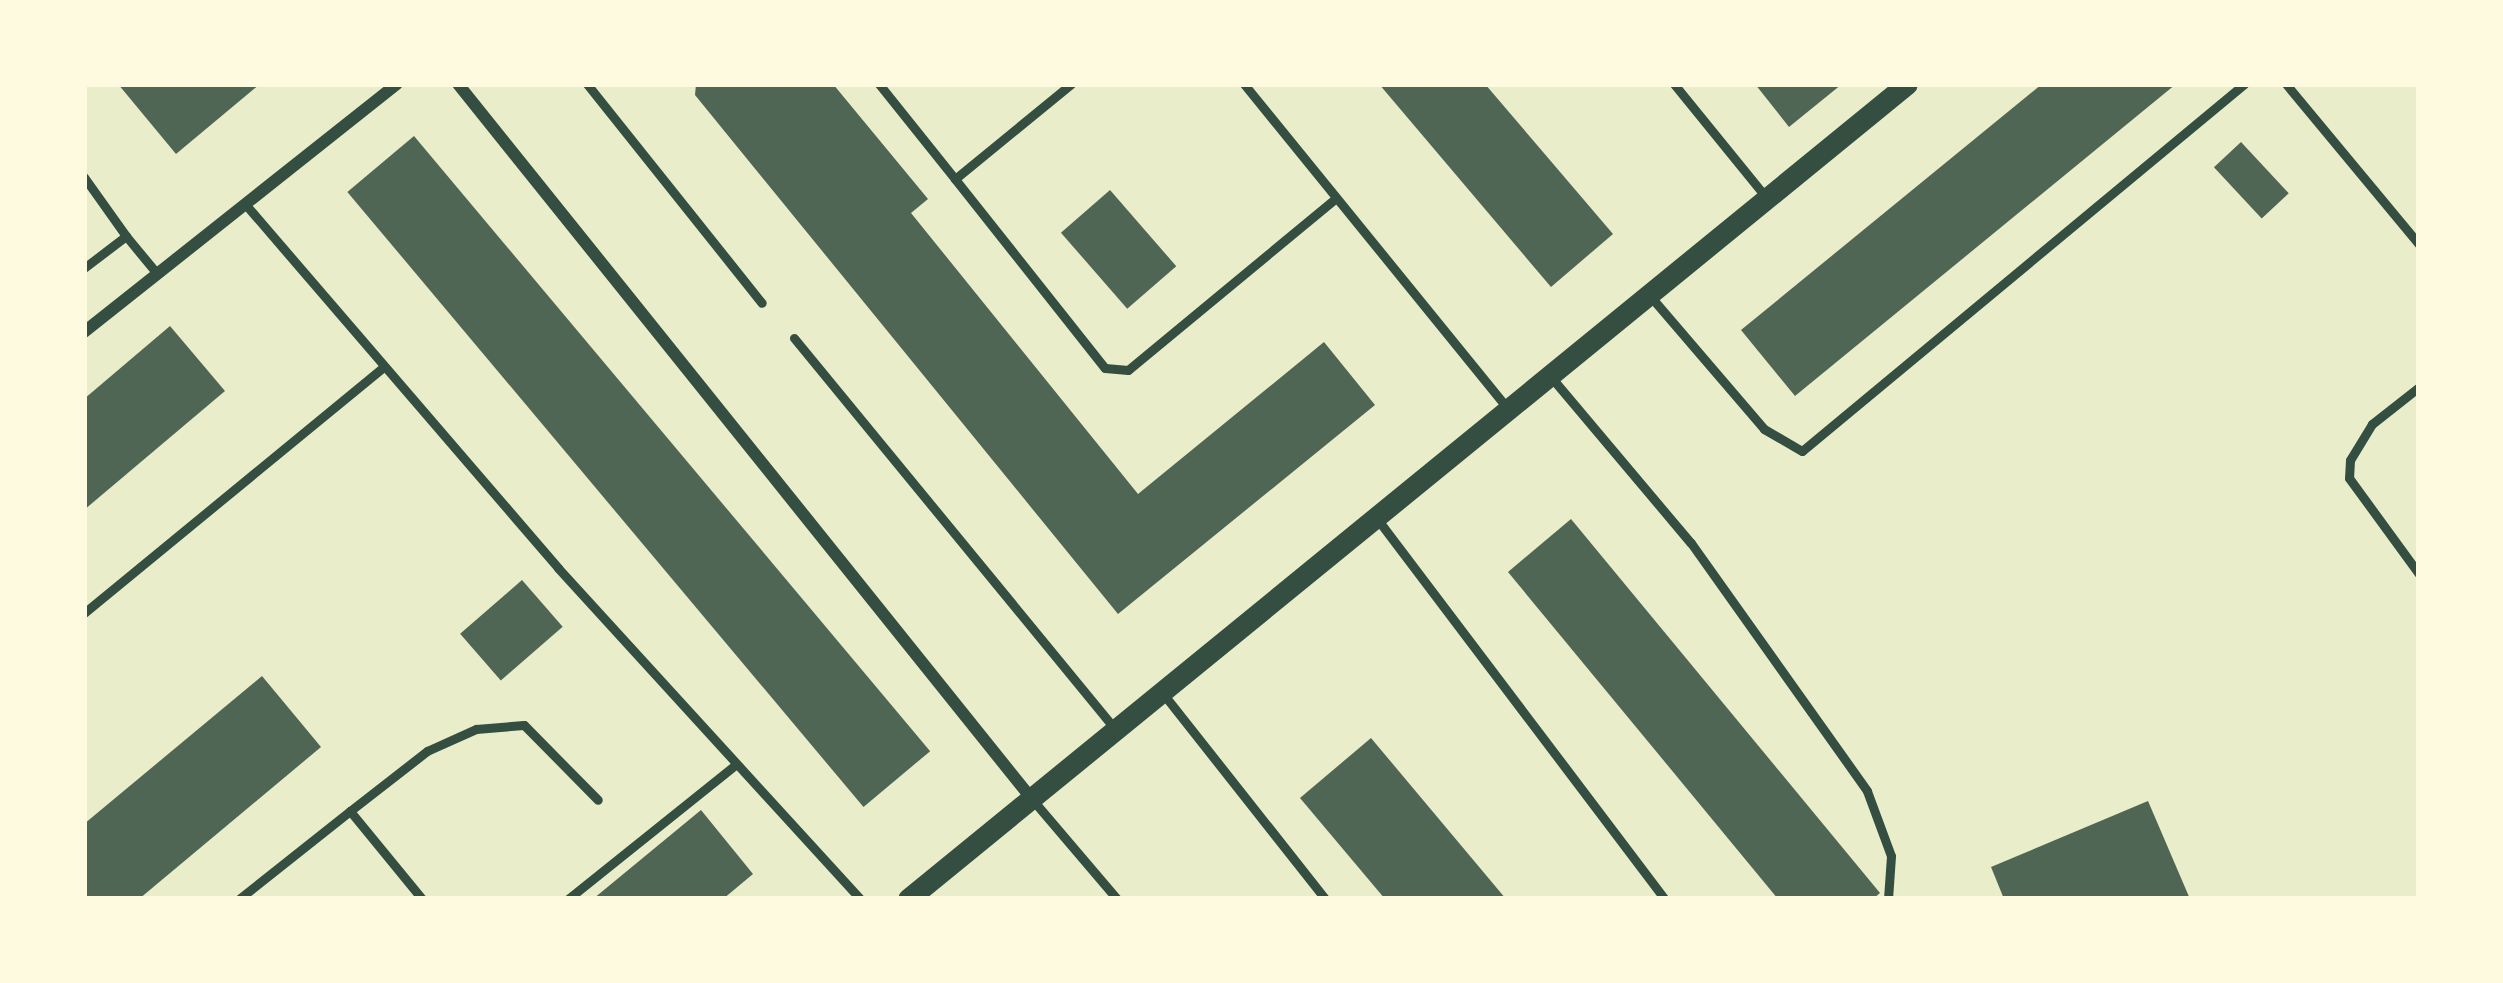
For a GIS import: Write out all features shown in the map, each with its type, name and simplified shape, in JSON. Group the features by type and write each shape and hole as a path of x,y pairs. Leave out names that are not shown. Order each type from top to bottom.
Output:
{"street":[{"path":"458,84 1031,798"},
{"path":"908,899 1646,291 1907,84"},
{"path":"84,332 154,270 246,205 389,87"}],"lane":[{"path":"587,84 763,303"},
{"path":"879,84 1115,370 1128,370 1335,199"},
{"path":"956,179 1071,84"},
{"path":"1244,84 1507,406"},
{"path":"1674,84 1765,196"},
{"path":"1646,291 1764,430 1802,451 2244,84"},
{"path":"2286,84 2419,244"},
{"path":"84,177 154,270"},
{"path":"246,205 382,368 734,766 860,899"},
{"path":"84,268 126,236"},
{"path":"794,338 1115,729"},
{"path":"84,614 382,368"},
{"path":"1547,373 1691,542 1867,790 1891,856 1888,899"},
{"path":"2419,387 2372,424 2349,478 2419,574"},
{"path":"1374,515 1664,899"},
{"path":"1161,691 1325,899"},
{"path":"238,899 427,751 476,729 524,725 598,800"},
{"path":"568,899 734,766"},
{"path":"1031,798 1117,899"},
{"path":"350,812 422,899"}],"building":[{"path":"118,84 260,84 176,154"},
{"path":"696,84 833,84 928,199 911,213 1138,494 1324,342 1375,405 1118,614 695,95"},
{"path":"1379,84 1485,84 1613,234 1551,287"},
{"path":"1755,84 1842,84 1789,127"},
{"path":"2042,84 2176,84 1795,396 1741,330"},
{"path":"414,136 930,751 864,807 347,192"},
{"path":"2241,142 2289,193 2262,218 2214,167"},
{"path":"1110,190 1176,266 1127,309 1061,233"},
{"path":"170,326 225,391 84,510 84,399"},
{"path":"1571,519 1880,893 1873,899 1778,899 1508,572"},
{"path":"522,580 563,627 501,681 460,634"},
{"path":"262,676 321,747 139,899 84,899 84,824"},
{"path":"1371,738 1506,899 1385,899 1300,798"},
{"path":"2148,801 2190,899 2004,899 1991,867"},
{"path":"701,810 753,874 723,899 593,899"}]}
